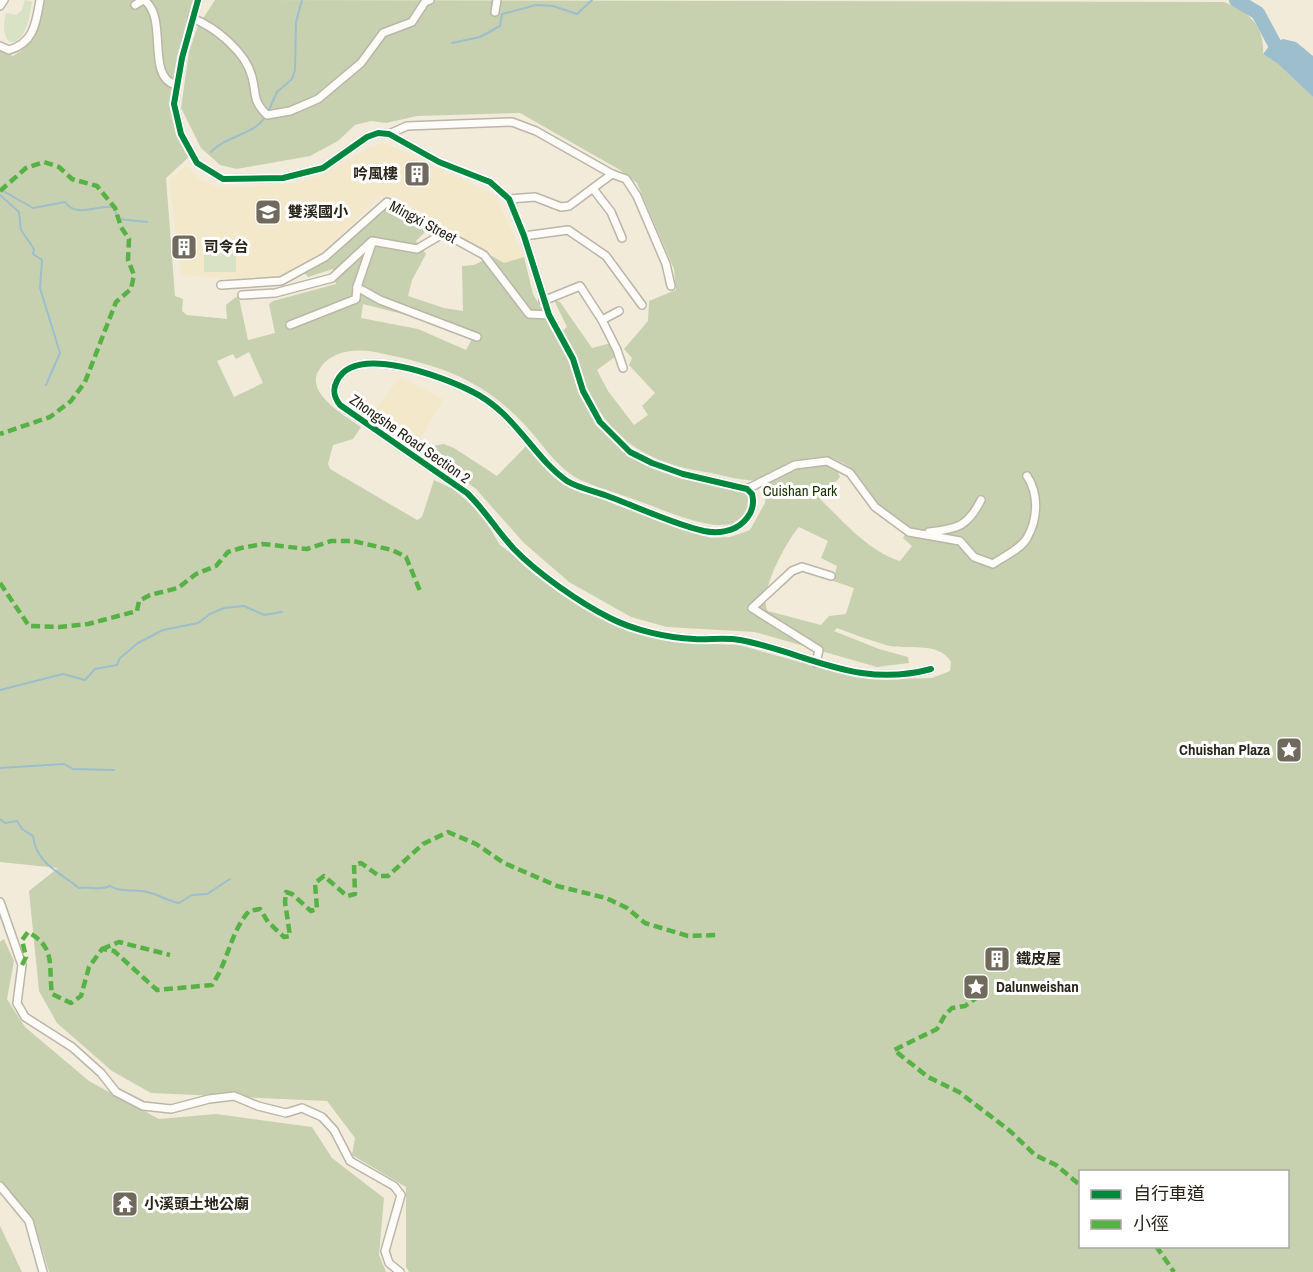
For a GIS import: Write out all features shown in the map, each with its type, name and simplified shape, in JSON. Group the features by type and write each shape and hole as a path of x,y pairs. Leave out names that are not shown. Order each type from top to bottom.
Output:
{"street":[{"path":"0,6 4,0"},
{"path":"0,46 9,50 20,47 28,40 34,28 40,0"},
{"path":"135,5 144,0 155,13 162,75 170,83 176,85"},
{"path":"198,0 176,85 176,118 189,151 197,163 223,179 283,178 306,174 323,168 367,137 389,134 407,126 512,122 536,131 626,180 637,196 666,264 671,286"},
{"path":"192,18 204,22 243,57 252,76 255,104 267,115 290,111 318,99 361,63 383,33 405,27 412,22 425,2 430,0"},
{"path":"495,12 497,0"},
{"path":"389,134 439,162 490,182 509,199 524,236 543,301 573,359 591,407 611,436 630,452 652,463 747,489 795,465 827,461 850,473 875,507 909,532 960,541 974,557 993,564 1026,540 1034,515 1036,489 1027,476"},
{"path":"509,199 535,197 561,207 569,206 594,190 612,174"},
{"path":"594,190 611,212 622,238"},
{"name":"Mingxi Street","path":"221,285 281,281 325,257 387,201 484,255 529,314 549,315"},
{"path":"524,236 568,230 606,256 642,305"},
{"path":"372,241 417,249 444,232"},
{"path":"290,325 356,299 357,287 372,241"},
{"path":"242,295 275,293 332,278 372,241"},
{"path":"543,301 580,286 602,320 623,368"},
{"path":"357,287 380,300 477,337"},
{"path":"602,320 619,311"},
{"name":"Zhongshe Road Section 2","path":"747,489 754,500 746,520 725,531 704,531 568,481 505,415 474,392 450,381 389,365 365,363 346,369 335,385 335,398 340,405 467,493 482,508 515,550 544,573 612,619 692,639 739,640 816,663 878,676 913,674 930,669"},
{"path":"923,533 947,530 971,520 981,500"},
{"path":"816,663 819,650 752,608 792,571 802,567 831,576"},
{"path":"0,902 22,965 17,1003 25,1017 72,1047 101,1073 116,1092 143,1106 171,1109 209,1099 234,1096 286,1113 302,1108 322,1117 334,1130 350,1161 394,1186 401,1195 385,1251 389,1263 400,1272"},
{"path":"0,1186 29,1221 43,1272"}],"shaded area":[{"name":"雙溪國小","path":"385,143 496,197 524,257 504,263 396,197 381,195 326,250 282,275 240,279 181,275 169,181 186,165 200,180 221,188 295,183 320,176 368,148"},
{"path":"400,377 443,399 421,438 389,421 385,428 371,416"}],"green space":[{"path":"25,0 32,2 27,27 18,40 10,42 4,28 6,13 16,15 22,10"},
{"name":"Cuishan Park","path":"43,0 193,0 179,59 175,99 181,138 189,157 166,178 175,296 183,299 182,311 187,315 227,319 226,305 236,297 239,298 248,340 275,333 269,304 336,284 333,269 308,277 305,273 333,254 389,205 428,229 416,241 426,254 412,280 408,296 444,308 463,311 462,266 474,265 492,256 504,263 524,257 533,294 569,357 583,398 598,424 631,456 744,491 750,500 746,511 735,523 714,525 685,518 595,486 568,472 508,408 475,385 422,363 364,351 347,352 331,358 319,370 316,379 317,387 329,403 361,427 353,439 333,445 328,464 330,469 417,520 422,517 434,480 453,489 481,513 500,545 554,586 611,623 691,643 739,645 846,675 890,679 932,678 950,671 951,662 946,655 938,651 894,647 837,628 834,631 879,649 908,657 909,663 877,667 755,632 667,627 631,617 569,582 524,543 475,488 385,428 389,421 432,446 444,444 454,448 497,476 528,444 553,472 572,488 711,538 730,537 750,530 765,503 767,482 802,466 821,464 838,472 840,477 820,499 867,543 900,561 912,546 903,538 909,528 886,512 856,473 842,462 820,457 806,459 786,466 760,480 736,478 678,466 630,444 598,409 560,333 567,327 554,300 560,302 592,348 611,343 616,356 597,370 608,391 634,425 648,415 642,406 655,393 629,365 632,358 624,349 648,321 649,301 676,290 674,269 637,183 620,170 520,113 417,116 386,123 371,121 355,125 338,141 310,156 237,169 220,165 201,148 181,108 189,52 197,28 215,0 1224,2 1247,15 1261,35 1263,54 1278,64 1313,97 1313,1272 409,1272 406,1267 406,1187 352,1155 355,1138 327,1101 151,1093 112,1071 57,1023 39,991 29,891 58,868 0,862 0,50 13,56 21,51 32,39 38,25","holes":["363,304 430,321 472,339 466,350 418,329 361,318","249,352 263,383 234,397 217,361 233,354 236,359","799,527 828,541 821,558 837,566 833,581 854,588 846,614 829,616 821,625 768,611 766,603 775,568"]},
{"path":"204,253 236,253 236,272 204,272"},
{"path":"4,939 14,961 7,999 25,1027 89,1081 159,1119 216,1114 312,1127 332,1158 384,1198 379,1255 386,1272 49,1272 37,1232 0,1192 0,942"},
{"path":"0,1226 22,1272 0,1272"}],"water":[{"path":"1283,39 1296,42 1313,56 1313,97 1278,64 1263,54 1270,45"}],"waterway":[{"path":"268,112 277,92 292,79 295,70 296,22 302,0"},
{"path":"452,43 480,37 500,26 502,14 536,5 553,6 577,14 592,0"},
{"path":"1236,0 1258,13 1280,54 1313,77"},
{"path":"211,152 224,142 254,128 265,117"},
{"path":"0,189 33,208 65,202 75,210 114,207 118,219 147,222"},
{"path":"0,195 19,212 21,230 34,249 33,254 42,260 40,288 60,353 46,385"},
{"path":"0,690 63,674 85,680 95,669 117,665 120,658 138,643 163,630 198,623 224,608 244,606 264,615 282,612"},
{"path":"0,768 64,764 73,769 114,770"},
{"path":"0,819 5,823 17,821 22,829 33,836 35,846 44,861 79,888 110,886 151,893 179,903 192,895 207,894 230,879"}],"marked path":[{"path":"0,191 26,168 44,162 59,167 72,179 97,186 115,208 121,227 129,239 128,260 134,275 131,289 116,302 85,382 71,401 50,417 0,434"},
{"path":"0,583 29,626 59,627 88,624 137,611 139,601 150,595 178,588 196,574 216,566 228,552 263,544 307,549 331,541 353,541 392,550 406,557 420,591"},
{"path":"22,965 26,957 22,940 28,932 37,938 47,952 52,994 71,1003 81,996 89,967 102,949 114,951 157,990 212,985 237,929 249,911 260,909 268,922 284,937 290,936 285,902 286,892 292,894 311,911 317,909 315,883 324,876 347,896 355,894 354,865 361,863 379,876 388,876 423,844 448,832 476,844 504,863 557,886 606,898 627,908 645,923 688,936 718,935"},
{"path":"102,949 119,942 170,955"},
{"path":"979,996 965,1006 952,1008 937,1029 894,1050 928,1077 959,1092 1010,1131 1035,1155 1056,1165 1079,1184"},
{"path":"1157,1248 1174,1272"}],"cycle path":[{"path":"198,0 182,58 174,104 181,134 197,163 223,179 283,178 323,168 367,137 378,133 389,134 439,162 490,182 509,199 524,236 549,315 573,359 583,391 600,422 630,452 652,463 683,474 747,489 752,494 752,509 744,522 735,528 708,532 577,486 555,471 500,410 486,400 441,378 400,366 362,365 347,370 337,381 334,390 340,405 467,493 514,549 559,587 598,612 619,622 640,630 673,637 740,640 856,672 880,675 904,674 931,669"}],"place":[{"name":"吟風樓","path":"417,174"},
{"name":"雙溪國小","path":"268,212"},
{"name":"司令台","path":"184,247"},
{"name":"Chuishan Plaza","path":"1289,750"},
{"name":"鐵皮屋","path":"997,959"},
{"name":"Dalunweishan","path":"976,987"},
{"name":"小溪頭土地公廟","path":"125,1204"}]}
